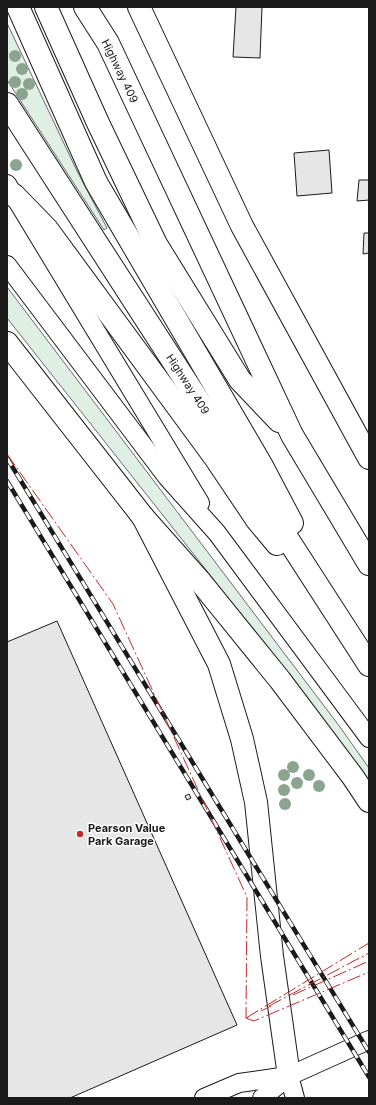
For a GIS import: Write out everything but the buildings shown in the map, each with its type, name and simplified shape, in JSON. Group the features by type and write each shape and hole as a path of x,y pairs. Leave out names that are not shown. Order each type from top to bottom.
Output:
{"highway":[{"path":"18,7 96,182 262,466 290,518 304,551 304,565"},
{"path":"46,7 98,123 156,244 240,380 292,434"},
{"name":"Highway 409","path":"85,7 108,43 292,434 369,564"},
{"path":"95,7 108,43"},
{"path":"139,7 242,226 369,458"},
{"path":"149,7 156,42"},
{"name":"Highway 409","path":"7,104 369,665"},
{"path":"11,189 47,229 216,459 257,520 276,543 304,565"},
{"path":"7,343 143,517 243,634 353,777 369,801"},
{"path":"143,517 219,664 242,739 256,802 272,956 289,1076"}],"street":[{"path":"11,189 181,468 217,533"},
{"path":"7,265 167,477 217,533 369,738"},
{"path":"262,1098 289,1076 369,1040"},
{"path":"204,1098 239,1083 289,1076"},
{"path":"280,1098 289,1076"},
{"path":"289,1076 295,1098"}],"green space":[{"path":"7,23 77,171 107,228 104,230 7,80"},
{"path":"7,287 340,727 369,768 369,783 297,685 7,318"}],"railway":[{"path":"7,458 369,1052"},
{"path":"7,481 369,1077"}],"power":[{"path":"7,454 113,604 247,897 246,1018"},
{"path":"246,1018 369,943"},
{"path":"269,1006 369,953"},
{"path":"293,995 369,961"},
{"path":"246,1018 254,1021 369,972"},
{"path":"261,1011 271,1006"}],"place":[{"name":"Pearson Value Park Garage","path":"80,834"}]}
